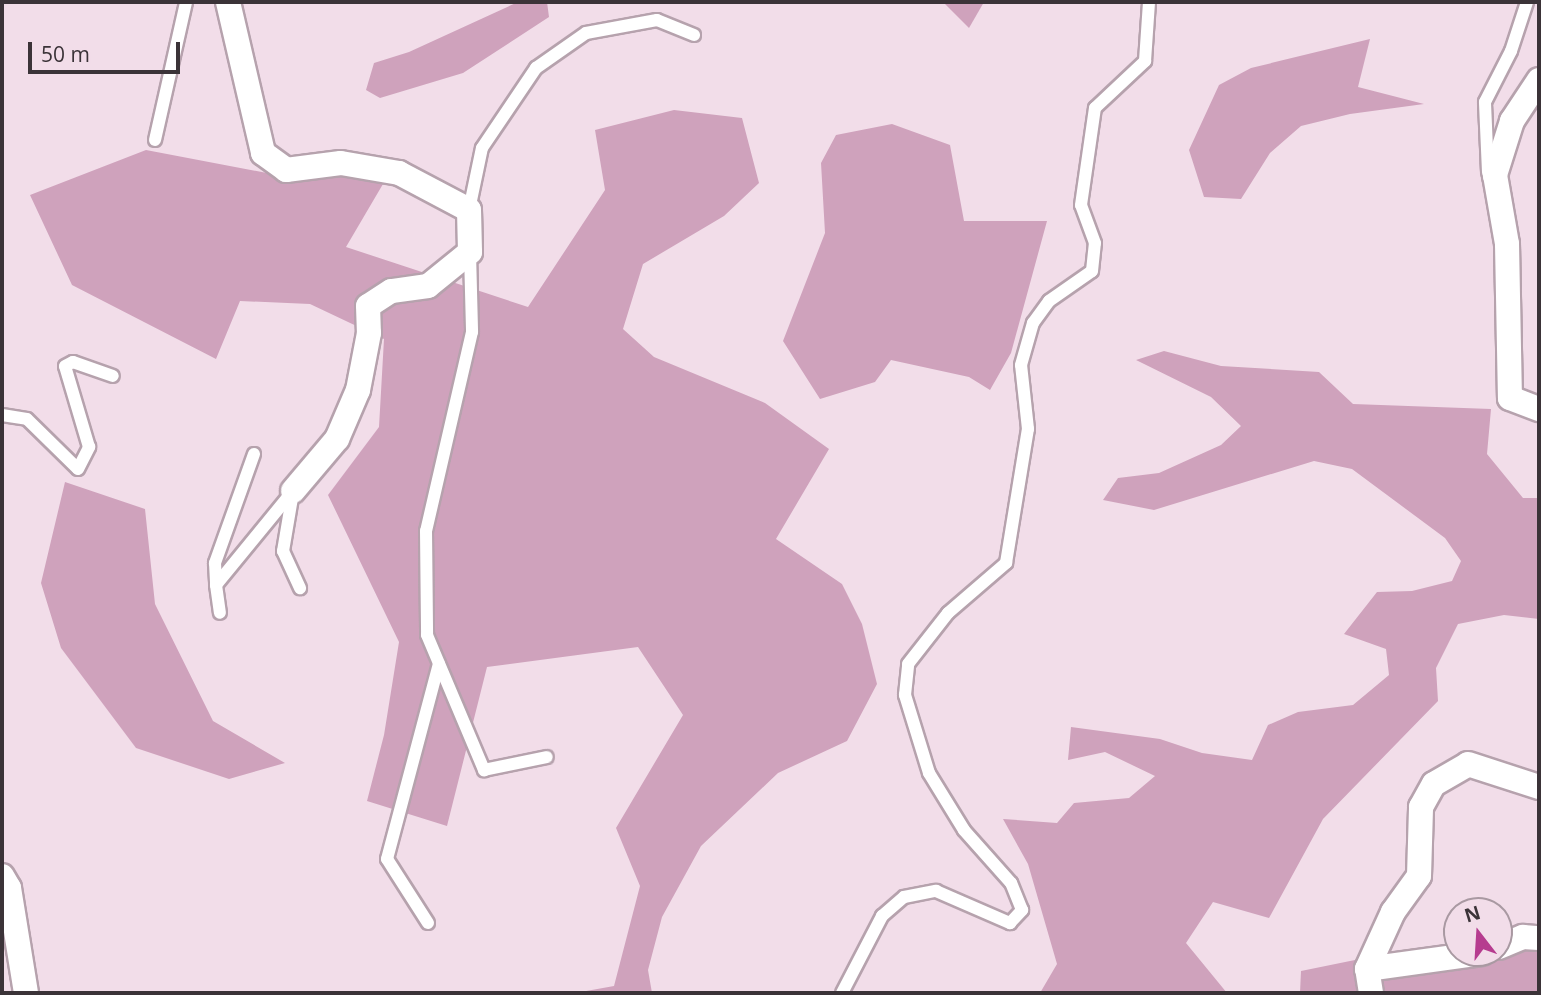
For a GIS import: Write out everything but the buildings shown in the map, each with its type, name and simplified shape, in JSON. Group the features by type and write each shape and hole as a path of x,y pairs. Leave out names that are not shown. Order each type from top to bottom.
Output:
{"street":[{"path":"228,2 262,153 286,170 341,163 399,173 469,210 470,252 428,286 391,291 369,306 369,334 358,390 337,439 293,491"},
{"path":"1539,80 1512,121 1495,175 1507,244 1510,398 1539,409"},
{"path":"1369,981 1394,912 1419,876 1421,807 1434,785 1468,764 1539,787"},
{"path":"2,876 9,888 26,993"},
{"path":"1513,941 1523,937 1539,937"},
{"path":"1369,981 1443,963"}],"lane":[{"path":"155,140 186,2"},
{"path":"842,993 882,916 904,897 936,891 1010,923 1022,910 1011,883 964,830 929,774 905,695 908,664 947,613 1006,563 1028,429 1021,365 1033,323 1049,302 1092,271 1094,243 1082,205 1095,108 1145,61 1149,2"},
{"path":"1495,175 1488,172 1485,102 1511,51 1527,2"},
{"path":"469,210 482,148 536,68 586,33 657,20 694,35"},
{"path":"470,252 472,332 426,531 427,635 484,769 547,757"},
{"path":"2,415 27,419 78,468 89,447 65,366 73,362 113,376"},
{"path":"220,613 215,563 254,454"},
{"path":"216,584 293,491"},
{"path":"293,491 283,551 300,588"},
{"path":"428,923 387,859 439,664"}],"shaded area":[{"path":"518,2 547,2 549,17 463,73 380,98 366,90 374,63 409,52"},
{"path":"943,2 984,2 969,28"},
{"path":"1370,39 1358,87 1424,104 1350,114 1301,126 1270,153 1241,199 1204,197 1189,150 1219,85 1251,68"},
{"path":"674,110 742,118 759,183 724,216 643,264 623,329 654,357 765,403 829,449 776,539 842,584 862,624 877,684 847,741 778,773 701,846 662,917 648,970 652,993 575,993 614,986 640,886 616,828 683,715 638,647 487,667 447,826 367,801 384,735 399,642 328,495 379,427 384,339 310,304 240,301 216,359 72,285 30,195 146,150 293,178 329,173 383,184 346,247 528,307 605,190 595,130"},
{"path":"892,124 950,145 964,221 1047,221 1011,353 990,390 969,377 891,360 875,382 820,399 783,341 825,233 821,163 836,135"},
{"path":"1164,351 1221,366 1319,372 1353,404 1491,409 1487,454 1523,498 1539,498 1539,619 1504,615 1458,624 1436,668 1438,701 1323,819 1269,918 1213,902 1186,943 1227,993 1040,993 1057,964 1028,864 1003,819 1057,823 1074,803 1129,798 1155,776 1105,752 1068,760 1071,727 1160,739 1202,753 1252,760 1268,725 1298,712 1353,705 1389,675 1386,649 1344,634 1377,592 1412,591 1452,581 1461,561 1445,538 1352,469 1314,461 1154,510 1103,500 1118,478 1159,473 1221,445 1241,426 1211,397 1136,360"},
{"path":"65,482 145,509 155,604 213,721 285,763 229,779 136,748 61,648 41,583"},
{"path":"1523,946 1539,946 1539,991 1380,993 1376,981 1450,967 1513,967 1513,950"},
{"path":"1355,960 1360,993 1300,993 1301,971"}]}
